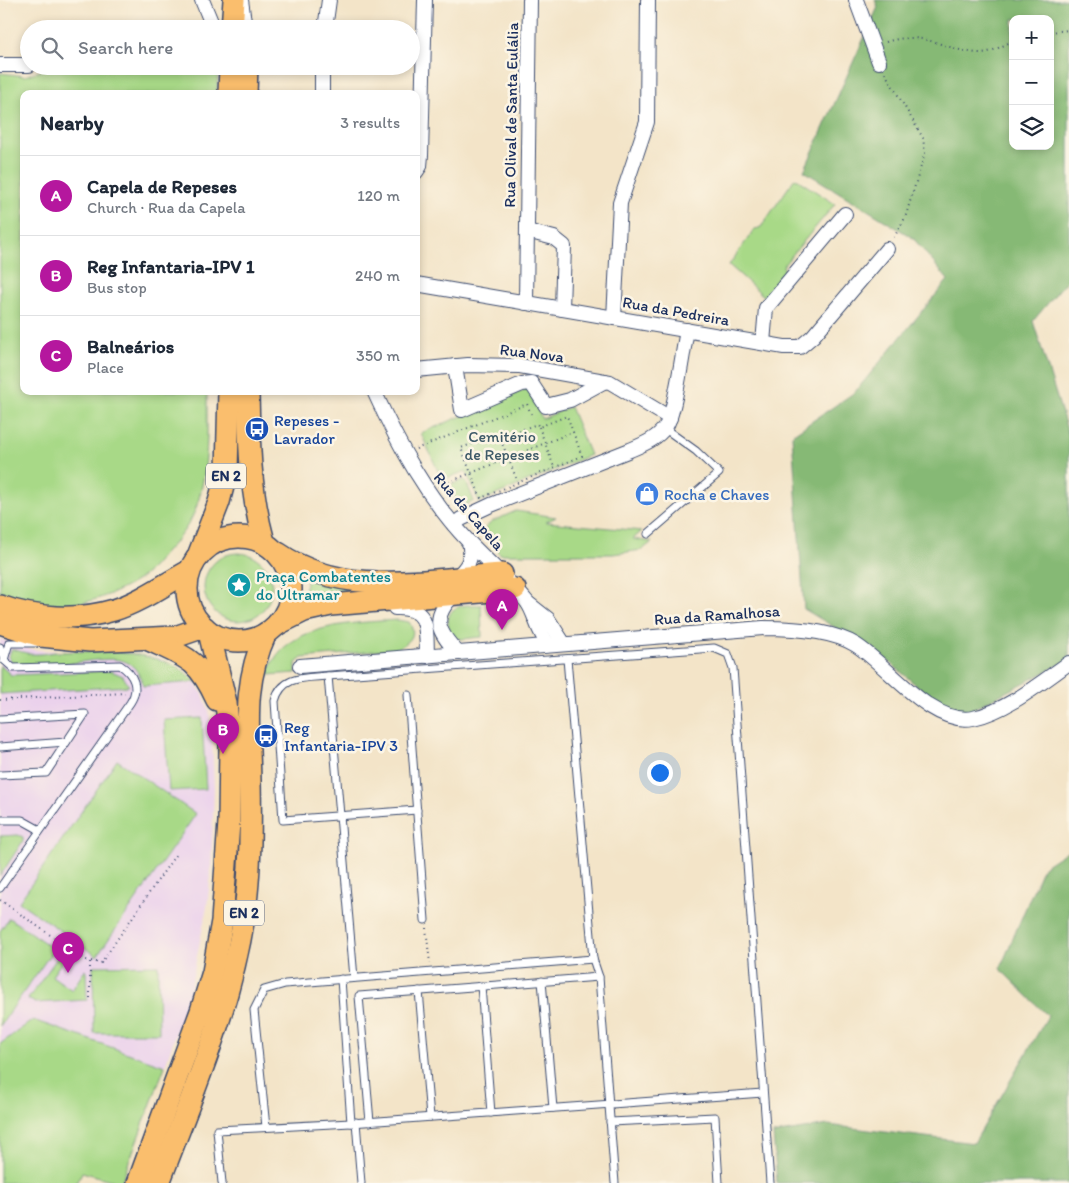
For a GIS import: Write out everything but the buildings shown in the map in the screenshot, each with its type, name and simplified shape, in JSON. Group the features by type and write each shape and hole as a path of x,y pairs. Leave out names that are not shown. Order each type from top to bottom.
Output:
{"main road":[{"path":"232,20 234,0"},
{"path":"246,20 247,0"},
{"path":"228,90 229,75"},
{"name":"EN 2","path":"138,1183 202,1011 222,921 227,859 230,755 228,717 221,679 206,629 197,620 189,605 186,588 193,564 219,502 227,471 228,395"},
{"name":"EN 2","path":"159,1183 218,1019 244,917 250,783 248,696 255,658 272,629 287,611 292,596 292,580 287,566 271,547 252,492 248,395"},
{"path":"0,606 31,615 51,617 98,613 127,605 193,564 211,544 228,537 246,536 271,547 289,560 318,572 361,582 454,586 513,586"},
{"path":"0,623 55,638 90,641 149,640 175,637 206,629 222,639 252,640 311,609 352,603 416,598 454,586"},
{"path":"149,640 185,657 202,671 228,717"}],"street":[{"path":"202,0 210,20"},
{"path":"226,0 229,20"},
{"path":"241,0 244,20"},
{"path":"326,20 328,0"},
{"path":"420,21 425,0"},
{"name":"Rua Olival de Santa Eulália","path":"526,303 530,0"},
{"path":"614,318 620,203 647,122 648,0"},
{"path":"856,0 878,57"},
{"path":"0,65 20,65"},
{"path":"322,75 322,90"},
{"path":"419,75 419,90"},
{"path":"420,113 420,166"},
{"path":"763,344 766,308 845,214"},
{"path":"527,231 554,238 564,246 562,309"},
{"name":"Rua da Pedreira","path":"420,285 763,344 800,347 813,336 888,249"},
{"path":"454,525 461,519 490,505 650,441 667,423 687,330"},
{"name":"Rua Nova","path":"455,366 462,410 522,384 531,383 538,390 546,406 570,400 605,381"},
{"name":"Rua Nova","path":"420,370 455,366 520,366 610,382 667,423"},
{"path":"249,445 256,434 257,395"},
{"name":"Rua da Capela","path":"376,395 405,454 427,491 469,542 513,586 541,636 549,645"},
{"path":"458,654 442,633 438,620 454,586 469,563 471,557 469,542"},
{"path":"416,598 431,588 499,583 513,586 548,619 564,644"},
{"path":"352,603 363,608 410,608 418,612 425,624 427,656"},
{"name":"Rua da Ramalhosa","path":"300,666 763,628 793,628 820,632 856,644 936,711 955,718 972,718 997,710 1069,663"}],"lane":[{"path":"648,534 719,473 667,423"},
{"path":"4,660 9,643 31,644 55,638"},
{"path":"0,647 4,660 13,668 21,670 120,665 131,674 134,680 134,692 130,703 0,888"},
{"path":"417,810 283,820 275,701 278,691 285,683 295,679 328,676 714,648 728,654 732,660 770,1183"},
{"path":"567,659 593,959 599,977 615,1183"},
{"path":"328,676 354,978"},
{"path":"408,695 425,920"},
{"path":"0,719 85,714 46,773 0,775"},
{"path":"0,747 66,742"},
{"path":"0,820 22,820 40,830"},
{"path":"266,1127 254,1010 264,990 284,984 593,959"},
{"path":"370,1122 359,996 599,977"},
{"path":"341,979 361,1183"},
{"path":"542,981 553,1108"},
{"path":"481,986 490,1113"},
{"path":"419,991 430,1117"},
{"path":"222,1183 217,1130 370,1122 763,1093"},
{"path":"610,1122 715,1117 719,1183"}],"path":[{"path":"1054,32 1069,30"},
{"path":"888,249 905,218 926,153 923,138 916,129 878,57 884,42 897,38 917,38 937,41 982,53 1009,43"},
{"path":"405,454 527,404 531,414"},
{"path":"518,482 500,438 498,439 496,435 461,448 481,498 582,456 567,416 539,427"},
{"path":"500,438 538,424 554,467"},
{"path":"427,491 573,432"},
{"path":"0,700 134,692"},
{"path":"0,900 90,960 101,963 176,854"},
{"path":"425,920 430,971"},
{"path":"90,960 90,998"}],"shaded area":[{"path":"0,639 34,650 140,655 159,658 189,675 203,694 209,712 212,736 214,788 211,871 207,907 190,990 165,1066 33,1020 0,1044"}],"green space":[{"path":"875,0 1069,0 1069,278 1033,321 1069,436 1069,660 955,718 882,656 804,609 792,435 855,392 948,280 913,238 804,171 878,7"},
{"path":"0,73 25,76 218,75 217,90 20,90 20,395 207,395 204,477 197,505 184,530 151,568 134,582 94,600 64,605 32,602 0,594"},
{"path":"795,178 835,204 783,266 787,275 766,298 729,265 754,230 761,227"},
{"name":"Cemitério de Repeses","path":"529,388 542,419 570,407 590,455 479,502 466,471 442,480 421,433"},
{"path":"463,480 466,481 474,501 460,507 445,487"},
{"path":"516,511 556,517 546,522 642,531 633,539 652,542 642,550 613,554 500,554 485,538 485,528 493,521"},
{"path":"245,553 257,559 266,568 272,580 270,600 262,611 245,621 231,621 214,611 206,600 204,580 214,563 225,555"},
{"path":"307,580 422,587 306,600 304,596 305,588"},
{"path":"481,605 482,637 461,639 453,635 448,622 450,613 456,608 463,606"},
{"path":"397,620 409,622 413,631 411,638 397,649 302,658 296,663 296,673 268,675 275,658 287,645 303,636 321,629 341,625"},
{"path":"12,649 36,654 93,651 150,657 168,663 183,671 196,682 143,686 135,669 130,664 112,659 52,665 15,665 8,657"},
{"path":"0,665 11,675 111,671 123,676 129,686 0,694"},
{"path":"202,718 206,789 169,791 164,720"},
{"path":"117,760 196,814 97,956 19,902"},
{"path":"18,835 23,837 23,841 0,876 0,836"},
{"path":"1069,850 1069,1183 777,1183 773,1134 828,1125 974,1143 1048,1016 1000,969 1043,867"},
{"path":"9,918 54,949 0,1026 0,931"},
{"path":"60,954 65,957 52,976 72,990 85,970 87,1000 35,1003 28,999"},
{"path":"158,965 159,1033 94,1033 93,966"},
{"path":"33,1020 165,1066 121,1183 82,1172 77,1183 0,1183 0,1044"}],"place":[{"name":"Repeses - Lavrador","path":"257,429"},
{"name":"Rocha e Chaves","path":"647,494"},
{"name":"Praça Combatentes do Ultramar","path":"239,585"},
{"name":"Capela de Repeses","path":"502,630"},
{"name":"Reg Infantaria-IPV 3","path":"266,736"},
{"name":"Reg Infantaria-IPV 1","path":"223,754"},
{"name":"Balneários","path":"68,973"}]}
